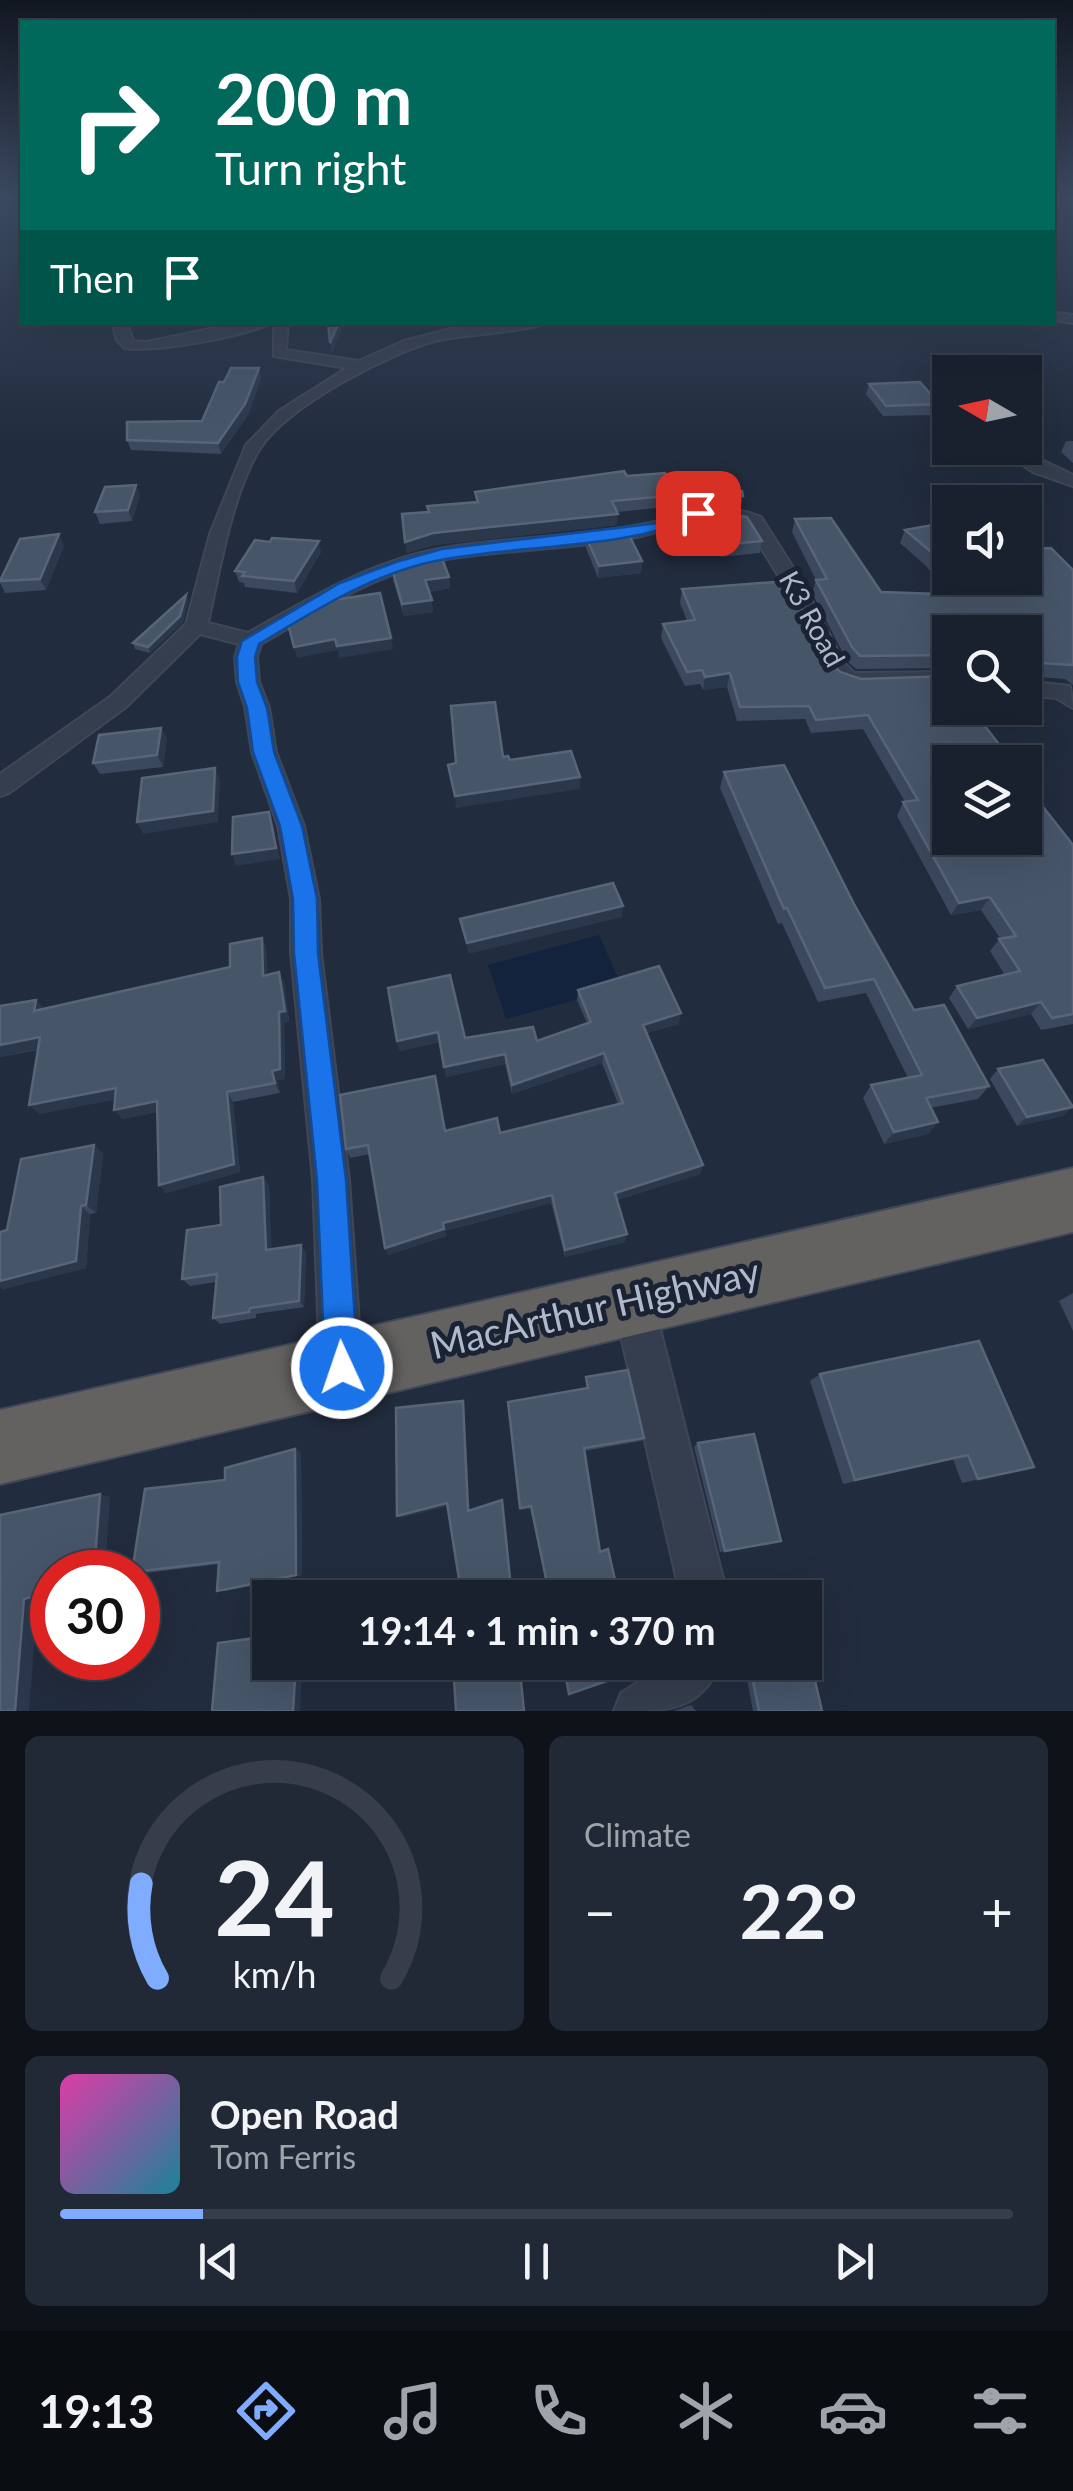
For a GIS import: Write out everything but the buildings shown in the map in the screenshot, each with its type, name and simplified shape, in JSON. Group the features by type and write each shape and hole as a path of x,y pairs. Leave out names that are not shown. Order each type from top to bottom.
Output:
{"highway":[{"name":"MacArthur Highway","path":"0,1447 1073,1200"}],"street":[{"path":"121,325 123,338 130,345 147,347 164,347 248,325"},
{"path":"281,325 278,352 361,366"},
{"path":"0,787 118,702 196,626 220,534 254,445 285,414 361,366 408,344 466,329 509,325"},
{"path":"1034,465 1073,481"},
{"name":"K3 Road","path":"251,641 368,576 442,554 635,532 662,527 698,513 736,514 754,521 791,580 835,667 846,678 857,682 932,679"},
{"path":"196,626 251,641 246,657 248,682 264,752 291,826 305,899 306,953 332,1180 342,1368"},
{"path":"1042,689 1062,691 1073,700"},
{"path":"634,1301 700,1580"},
{"path":"639,1711 689,1680"}],"water":[{"path":"599,935 622,987 506,1019 488,965"}],"route":[{"path":"342,1368 332,1180 306,953 305,899 291,826 264,752 248,682 246,657 251,641 346,586 442,554 635,532 662,527 698,513"}]}
